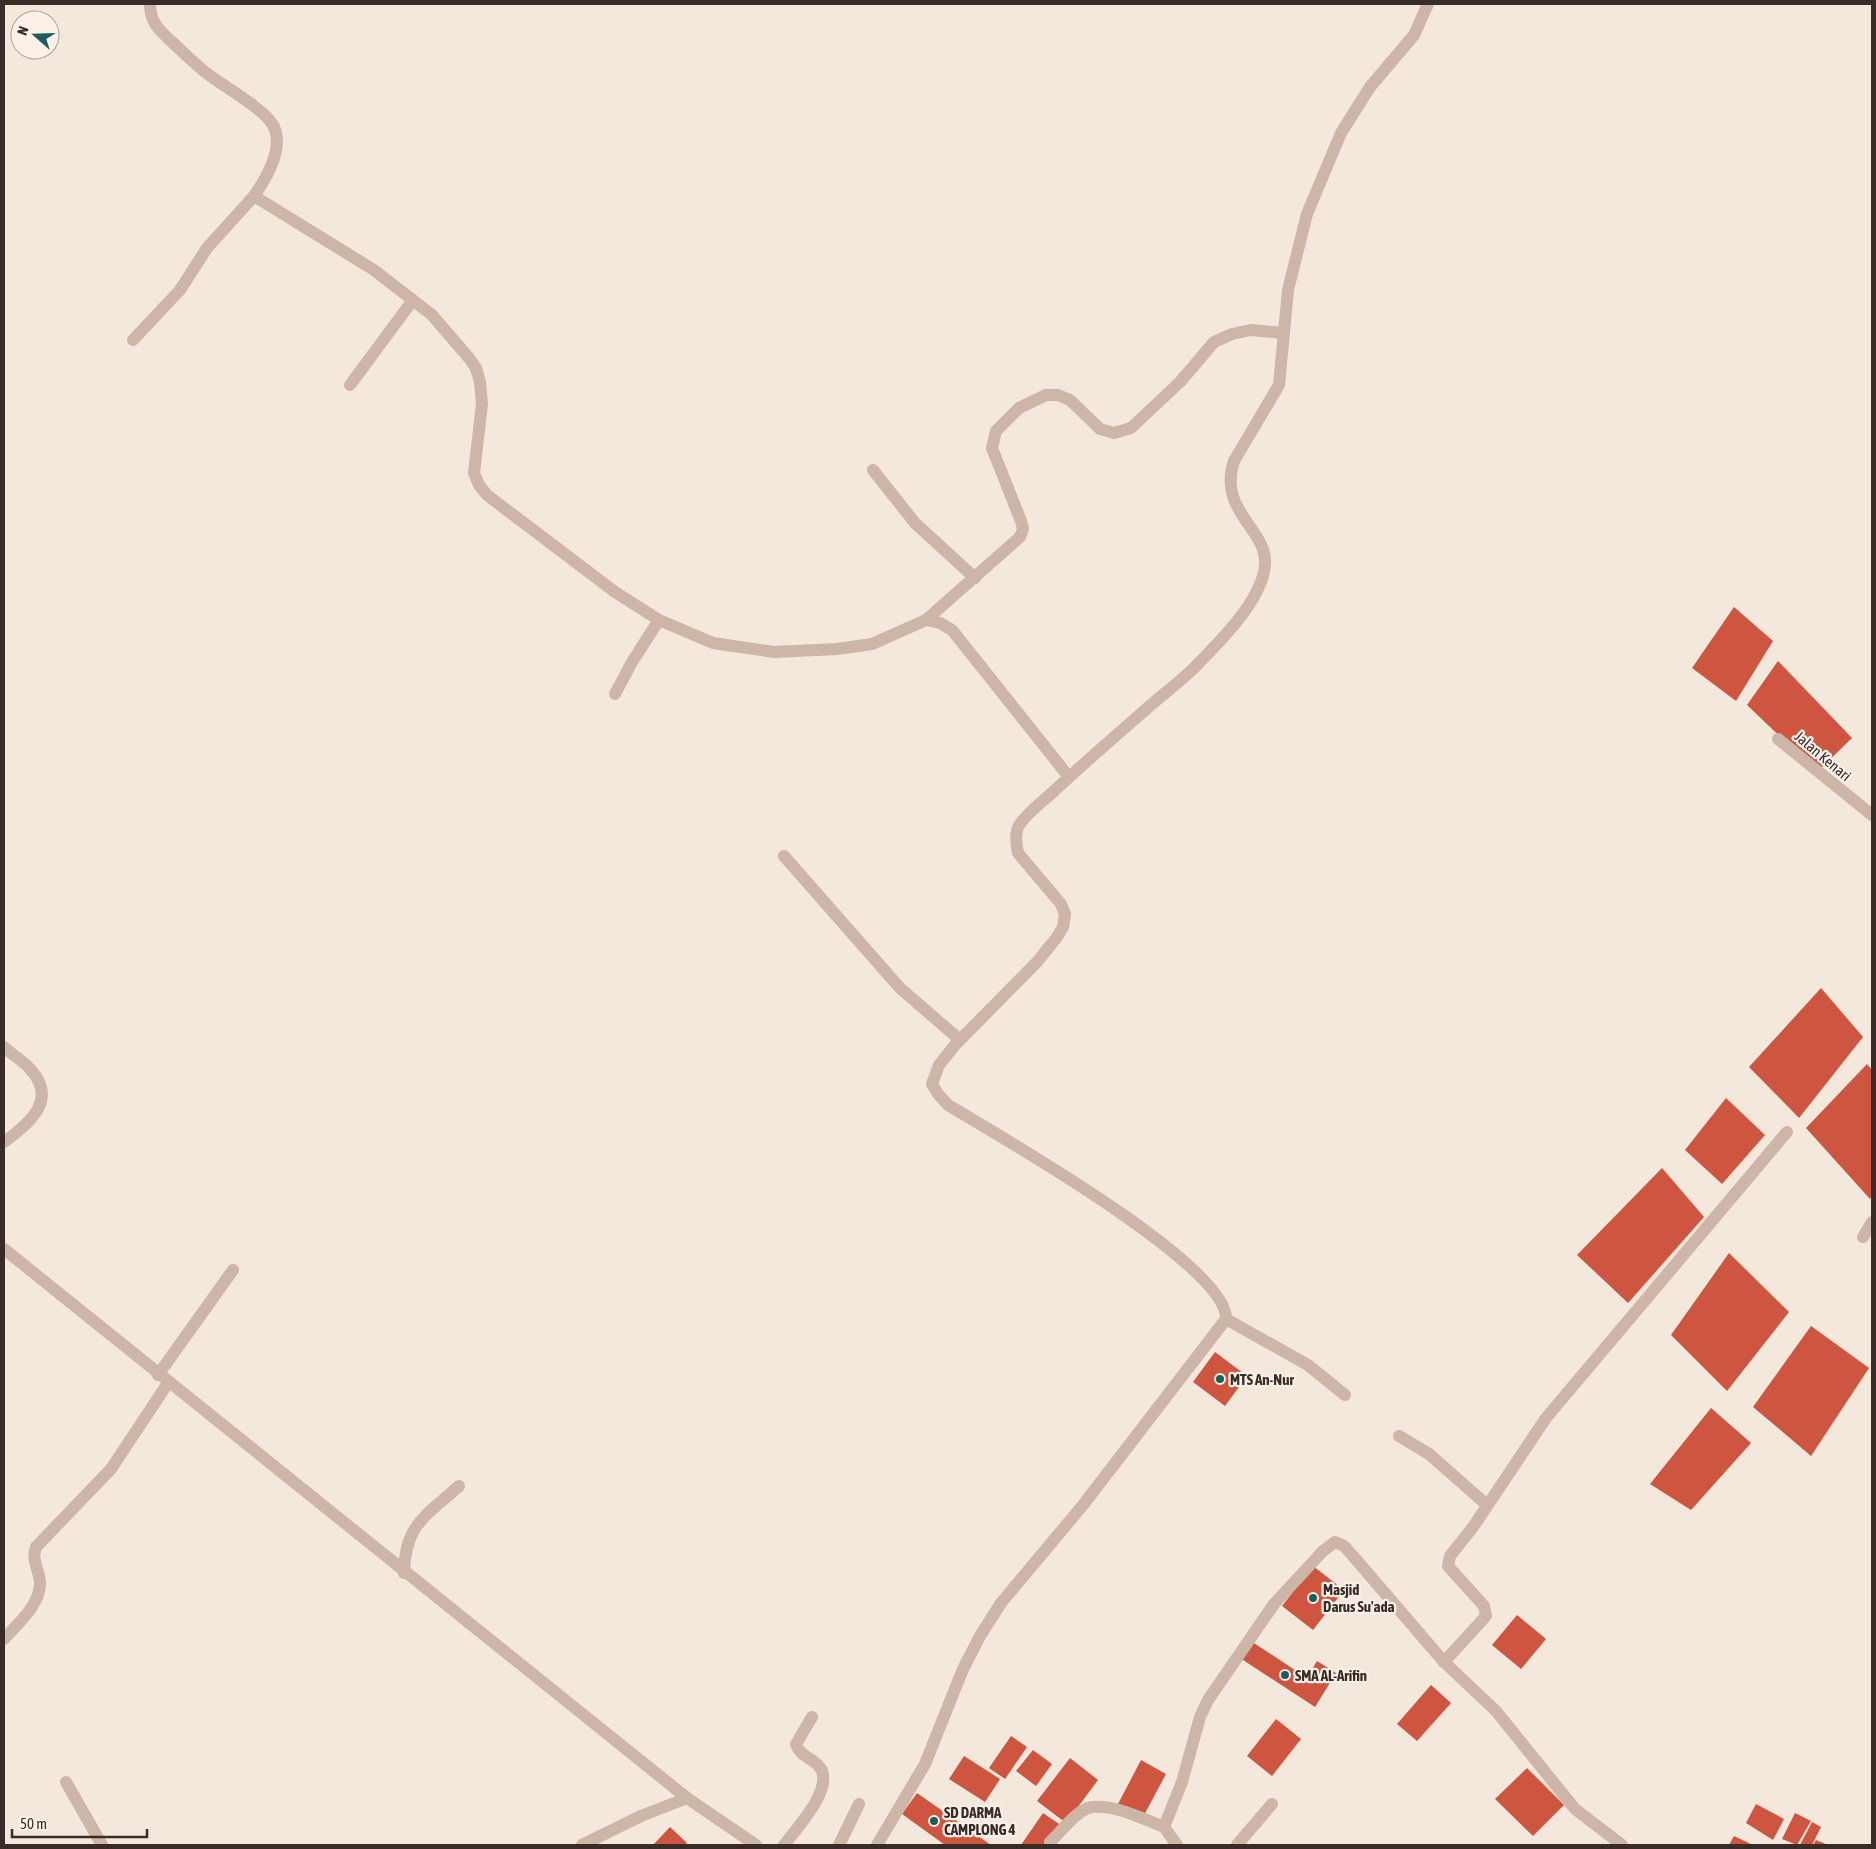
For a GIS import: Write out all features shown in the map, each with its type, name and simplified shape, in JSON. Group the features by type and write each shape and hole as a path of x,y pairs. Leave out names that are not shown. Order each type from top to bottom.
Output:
{"street":[{"path":"133,340 180,290 207,248 254,196 265,180 275,152 276,140 273,125 248,101 210,75 156,27 150,16 150,4"},
{"path":"878,1845 925,1764 963,1669 980,1636 1001,1603 1083,1505 1226,1319 1226,1312 1221,1301 1204,1279 1130,1219 943,1099 932,1084 939,1064 1037,962 1063,927 1065,914 1061,904 1018,853 1016,844 1019,824 1069,777 1194,668 1245,610 1261,581 1265,565 1262,549 1233,499 1230,471 1279,385 1283,362 1283,332 1288,290 1308,214 1341,133 1370,87 1414,35 1428,4"},
{"path":"254,196 374,270 413,300 432,315 476,368 480,382 482,404 474,473 479,485 487,495 615,592 659,620 713,643 774,652 837,649 872,644 926,620 1014,544 1023,529 992,448 996,431 1019,408 1046,396 1058,395 1070,400 1100,429 1114,433 1131,428 1180,382 1214,342 1232,334 1251,330 1283,332"},
{"path":"350,385 413,300"},
{"path":"873,470 915,523 975,578"},
{"path":"615,694 632,662 659,620"},
{"path":"926,620 940,622 952,630 1069,777"},
{"name":"Jalan Kenari","path":"1778,738 1872,815"},
{"path":"784,856 900,988 960,1040"},
{"path":"4,1047 30,1069 41,1082 43,1096 38,1109 28,1122 4,1142"},
{"path":"1444,1662 1486,1616 1484,1606 1450,1569 1447,1562 1546,1418 1787,1132"},
{"path":"1863,1237 1872,1222"},
{"path":"4,1249 404,1573 687,1798 756,1845"},
{"path":"158,1375 233,1270"},
{"path":"1226,1319 1308,1365 1345,1395"},
{"path":"4,1639 32,1608 37,1595 40,1584 34,1557 36,1547 95,1489 111,1469 168,1383"},
{"path":"1399,1436 1429,1454 1486,1505"},
{"path":"404,1573 404,1554 410,1533 417,1523 459,1486"},
{"path":"1164,1827 1182,1782 1200,1717 1208,1700 1274,1604 1329,1545 1338,1543 1348,1551 1444,1662 1496,1711 1575,1809 1622,1845"},
{"path":"784,1845 818,1798 823,1788 822,1772 819,1766 800,1751 796,1744 812,1717"},
{"path":"66,1782 102,1845"},
{"path":"582,1845 642,1816 687,1798"},
{"path":"838,1845 859,1804"},
{"path":"1237,1845 1272,1804"},
{"path":"1050,1842 1079,1814 1094,1808 1120,1811 1164,1827 1178,1845"}],"building":[{"path":"1734,607 1773,641 1736,701 1692,668"},
{"path":"1778,661 1852,738 1817,772 1747,705"},
{"path":"1821,988 1863,1037 1799,1118 1749,1067"},
{"path":"1867,1064 1872,1070 1872,1195 1870,1199 1806,1128"},
{"path":"1726,1098 1765,1135 1722,1184 1685,1150"},
{"path":"1662,1168 1704,1217 1628,1303 1577,1255"},
{"path":"1729,1253 1789,1312 1727,1391 1671,1335"},
{"path":"1811,1326 1869,1368 1811,1456 1753,1407"},
{"name":"MTS An-Nur","path":"1215,1352 1247,1376 1225,1406 1193,1382"},
{"path":"1711,1408 1751,1443 1691,1510 1650,1484"},
{"name":"Masjid Darus Su'ada","path":"1313,1566 1344,1590 1313,1630 1282,1606"},
{"path":"1517,1615 1546,1639 1521,1669 1492,1645"},
{"name":"SMA AL-Arifin","path":"1251,1641 1307,1678 1317,1661 1336,1673 1315,1707 1240,1658"},
{"path":"1431,1685 1451,1703 1417,1741 1397,1724"},
{"path":"1276,1719 1301,1739 1272,1776 1247,1756"},
{"path":"1011,1736 1027,1747 1005,1779 989,1768"},
{"path":"1033,1750 1052,1764 1036,1786 1016,1771"},
{"path":"964,1756 1000,1779 985,1802 949,1779"},
{"path":"1070,1758 1098,1780 1066,1823 1037,1801"},
{"path":"1141,1760 1166,1774 1143,1817 1118,1804"},
{"path":"1527,1768 1564,1805 1533,1836 1495,1799"},
{"name":"SD DARMA CAMPLONG 4","path":"917,1793 991,1845 945,1845 902,1814"},
{"path":"1756,1804 1784,1819 1773,1840 1746,1823"},
{"path":"1043,1813 1062,1826 1043,1845 1021,1845"},
{"path":"1795,1813 1811,1821 1797,1845 1782,1839"},
{"path":"1812,1822 1821,1827 1812,1845 1800,1845"},
{"path":"670,1827 687,1843 684,1845 653,1845"},
{"path":"1734,1836 1753,1845 1729,1845"},
{"path":"1816,1840 1828,1845 1813,1845"}],"place":[{"name":"MTS An-Nur","path":"1220,1379"},
{"name":"Masjid Darus Su'ada","path":"1313,1598"},
{"name":"SMA AL-Arifin","path":"1285,1675"},
{"name":"SD DARMA CAMPLONG 4","path":"934,1821"}]}
